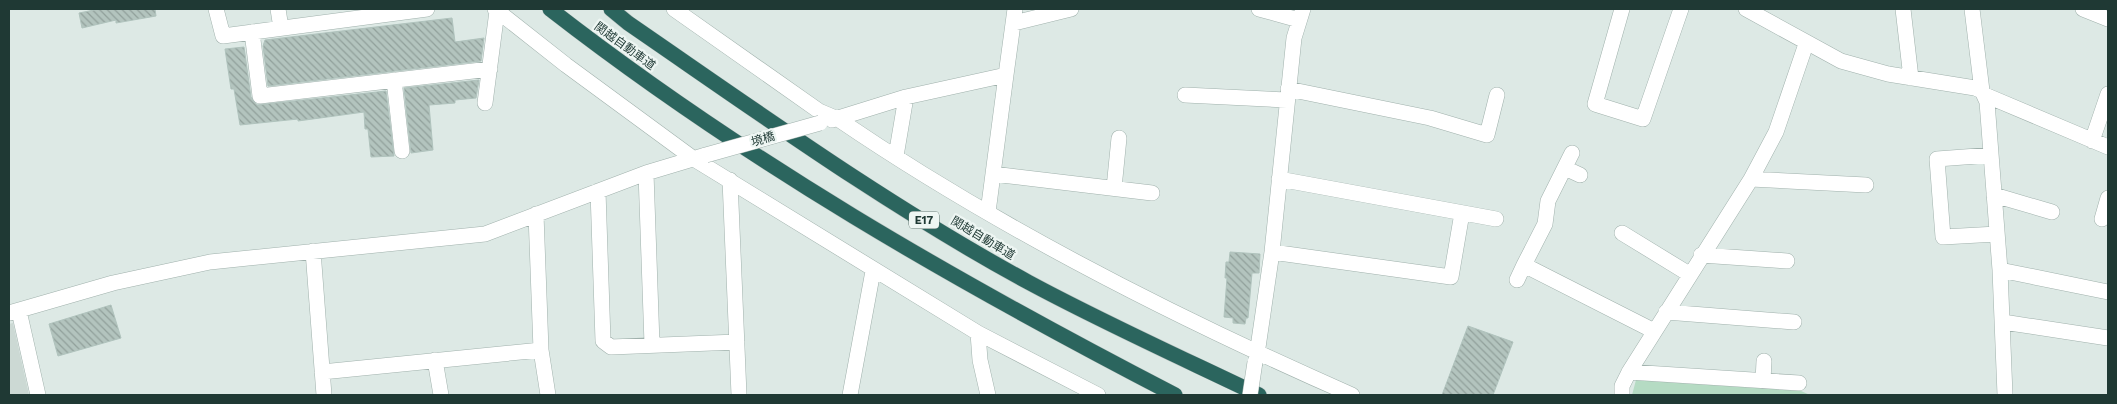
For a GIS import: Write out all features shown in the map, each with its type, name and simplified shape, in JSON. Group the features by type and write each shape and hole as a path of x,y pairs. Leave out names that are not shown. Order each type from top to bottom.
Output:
{"highway":[{"name":"関越自動車道","path":"550,9 723,135 838,209 955,278 1175,395"},
{"name":"関越自動車道","path":"611,9 628,23 878,193 1027,282 1136,337 1259,395"}],"street":[{"path":"216,9 223,36 427,9"},
{"path":"278,9 281,28"},
{"path":"674,9 820,111 838,118 988,212 1256,358 1352,395"},
{"path":"697,9 698,25"},
{"path":"988,212 1014,16 1071,9"},
{"path":"1250,395 1272,252 1294,38 1301,15 1259,9"},
{"path":"1622,9 1595,104 1643,118 1681,9"},
{"path":"1746,9 1806,44 1840,61 1911,78 1975,88 2108,147"},
{"path":"1903,9 1911,78"},
{"path":"1972,9 1991,155 1998,234 2005,395"},
{"path":"2083,9 2108,19"},
{"path":"485,103 496,10"},
{"path":"496,10 566,65 700,157 730,180 874,271 978,333 1098,395"},
{"path":"252,32 260,96 490,70"},
{"path":"1622,395 1622,386 1629,372 1701,255 1751,179 1776,132 1806,44"},
{"name":"境橋","path":"14,312 112,283 210,262 485,234 678,162 838,118 906,97 1006,74"},
{"path":"394,80 402,151"},
{"path":"2092,141 2108,94"},
{"path":"1185,95 1287,95 1430,118 1487,135 1497,95"},
{"path":"896,156 906,97"},
{"path":"1114,188 1119,138"},
{"path":"1517,280 1545,224 1548,201 1572,153"},
{"path":"1991,155 1937,159 1943,237 1998,234"},
{"path":"1565,168 1580,175"},
{"path":"646,173 652,344"},
{"path":"993,174 1152,193"},
{"path":"1279,179 1496,219"},
{"path":"1751,179 1866,185"},
{"path":"730,180 739,395"},
{"path":"598,191 603,341 611,347 736,342"},
{"path":"1994,195 2052,212"},
{"path":"2102,219 2108,198"},
{"path":"1272,252 1451,277 1462,213"},
{"path":"536,214 541,350 548,395"},
{"path":"1622,233 1689,274"},
{"path":"313,251 324,395"},
{"path":"1701,255 1788,262"},
{"path":"1524,265 1654,331"},
{"path":"2000,270 2108,292"},
{"path":"850,395 874,271"},
{"path":"14,312 38,395"},
{"path":"1666,312 1794,322"},
{"path":"2003,322 2108,338"},
{"path":"978,333 980,360 988,395"},
{"path":"322,372 541,350"},
{"path":"435,360 441,395"},
{"path":"1763,381 1764,361"},
{"path":"1629,372 1799,383"}],"shaded area":[{"path":"13,323 29,395 9,395 9,324"}],"green space":[{"path":"1636,380 1801,391 1810,395 1632,395"}],"building":[{"path":"99,9 155,9 156,16 116,23 116,20 82,28 79,13"},
{"path":"452,18 455,42 484,38 481,61 268,86 263,46 265,40"},
{"path":"244,47 251,97 257,105 386,91 394,156 371,157 368,129 365,129 364,112 298,121 298,119 240,125 234,89 231,89 225,49"},
{"path":"479,80 476,98 455,100 455,103 429,105 433,150 411,153 404,88"},
{"path":"1230,252 1260,254 1259,273 1252,273 1248,318 1246,318 1245,324 1233,323 1233,318 1224,317 1227,278 1225,278 1226,262 1229,262"},
{"path":"111,305 121,338 58,356 49,324"},
{"path":"1468,326 1513,342 1493,395 1442,395"}]}
